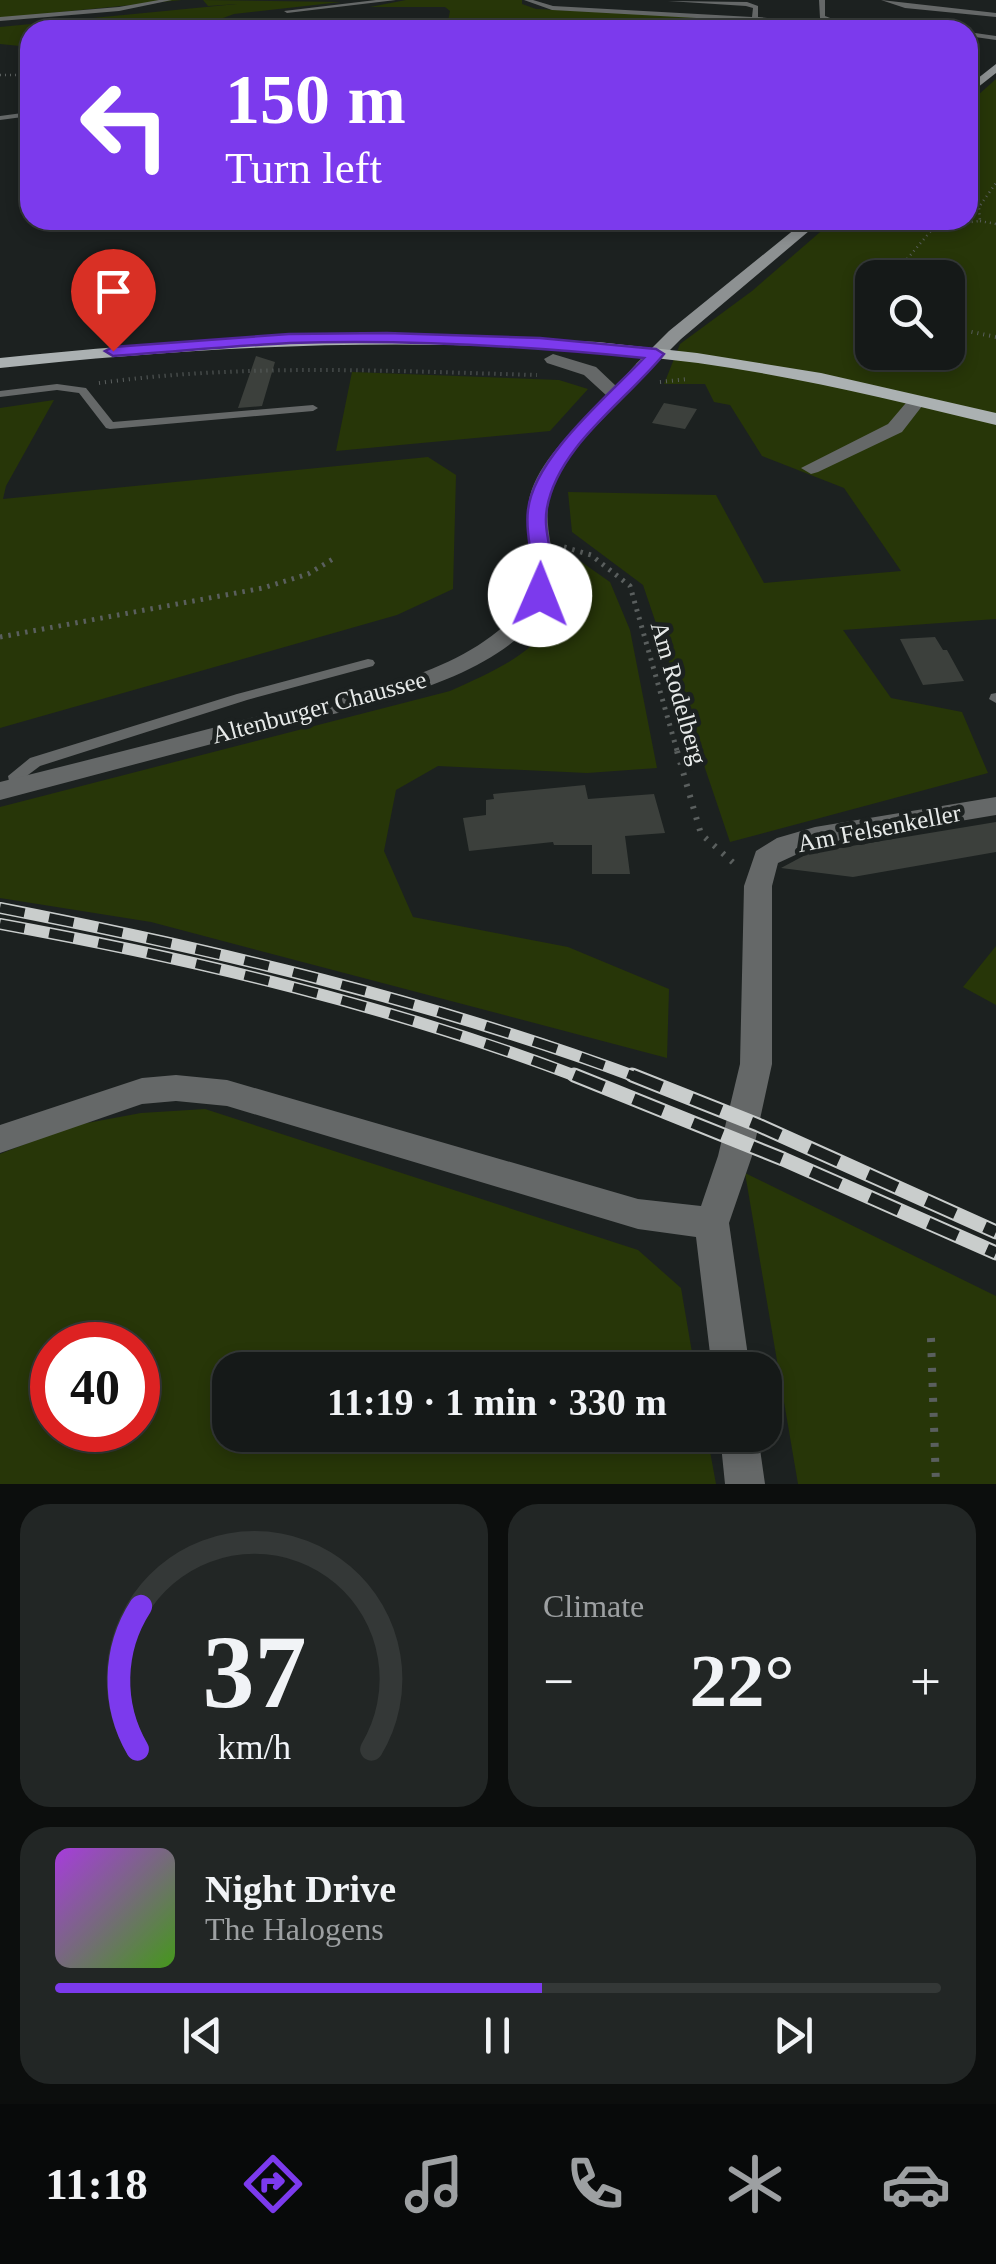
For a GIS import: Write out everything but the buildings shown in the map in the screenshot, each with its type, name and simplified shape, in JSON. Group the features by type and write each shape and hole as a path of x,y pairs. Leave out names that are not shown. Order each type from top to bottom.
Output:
{"main road":[{"name":"Altenburger Chaussee","path":"645,372 804,230"},
{"path":"0,363 201,344 334,338 525,342 645,372"},
{"path":"0,377 283,354 415,353 553,360 871,401 917,401 996,420"}],"street":[{"path":"553,360 596,376 616,395"},
{"name":"Altenburger Chaussee","path":"9,788 410,685 451,670 507,636 534,606 545,572 536,513 544,483 616,395 645,372"},
{"path":"811,468 895,428 917,401"},
{"name":"Am Felsenkeller","path":"762,872 787,845 815,836 996,806"},
{"path":"728,1352 712,1222 735,1156 756,1064 762,872"},
{"path":"0,1139 142,1091 210,1091 305,1115 638,1214 712,1222"},
{"path":"740,1452 745,1484"}],"lane":[{"path":"0,19 119,9 169,0"},
{"path":"288,11 393,0"},
{"path":"526,0 552,8 781,20"},
{"path":"822,0 822,17 830,20"},
{"path":"884,0 905,6 996,15"},
{"path":"671,1 748,4 756,7 755,18"},
{"path":"0,394 57,388 82,390 110,426 313,408"},
{"path":"9,788 16,776 35,762 242,697 368,663"}],"path":[{"path":"996,182 980,206 980,220 996,224"},
{"path":"907,260 932,230"},
{"path":"965,330 996,336"},
{"path":"82,390 120,378 300,369 425,370 576,379 596,376"},
{"name":"Am Rodelberg","path":"541,546 572,546 612,569 630,586 701,834 762,872"},
{"path":"0,637 263,588 308,574 333,559"},
{"path":"931,1338 936,1484"}],"green space":[{"path":"0,0 182,0 0,18"},
{"path":"203,0 341,2 234,14 218,20 72,20 237,4 208,6"},
{"path":"406,0 522,0 522,4 536,9 777,20 448,20 450,11 445,7 370,7"},
{"path":"20,25 20,46 0,44 0,27"},
{"path":"996,79 996,619 843,630 891,698 962,712 988,773 730,842 643,585 572,532 568,492 716,495 764,583 901,571 844,488 762,456 730,405 714,402 705,384 664,384 680,344 752,291 822,230 978,230 978,95"},
{"path":"352,372 559,380 588,389 550,431 336,451"},
{"path":"54,400 6,486 3,499 428,457 456,475 453,589 397,615 0,728 0,408"},
{"path":"570,554 610,582 630,630 657,768 587,773 438,766 396,790 384,851 413,917 568,947 669,989 667,1058 151,922 0,898 0,807 450,691 498,668 535,642 560,607"},
{"path":"996,946 996,1005 963,987"},
{"path":"205,1109 638,1250 681,1288 692,1352 212,1352 212,1452 710,1452 716,1484 0,1484 0,1154 71,1126 141,1113"},
{"path":"745,1173 996,1296 996,1484 798,1484 782,1390 782,1352 776,1352"}],"railway":[{"path":"0,908 162,941 403,1001 639,1078"},
{"path":"0,924 294,987 439,1029 581,1078"},
{"path":"574,1075 783,1159 996,1253"},
{"path":"632,1075 758,1125 996,1232"}],"route":[{"path":"113,351 289,339 387,338 540,343 656,354 567,450 544,483 536,513 545,572 540,595"}]}
